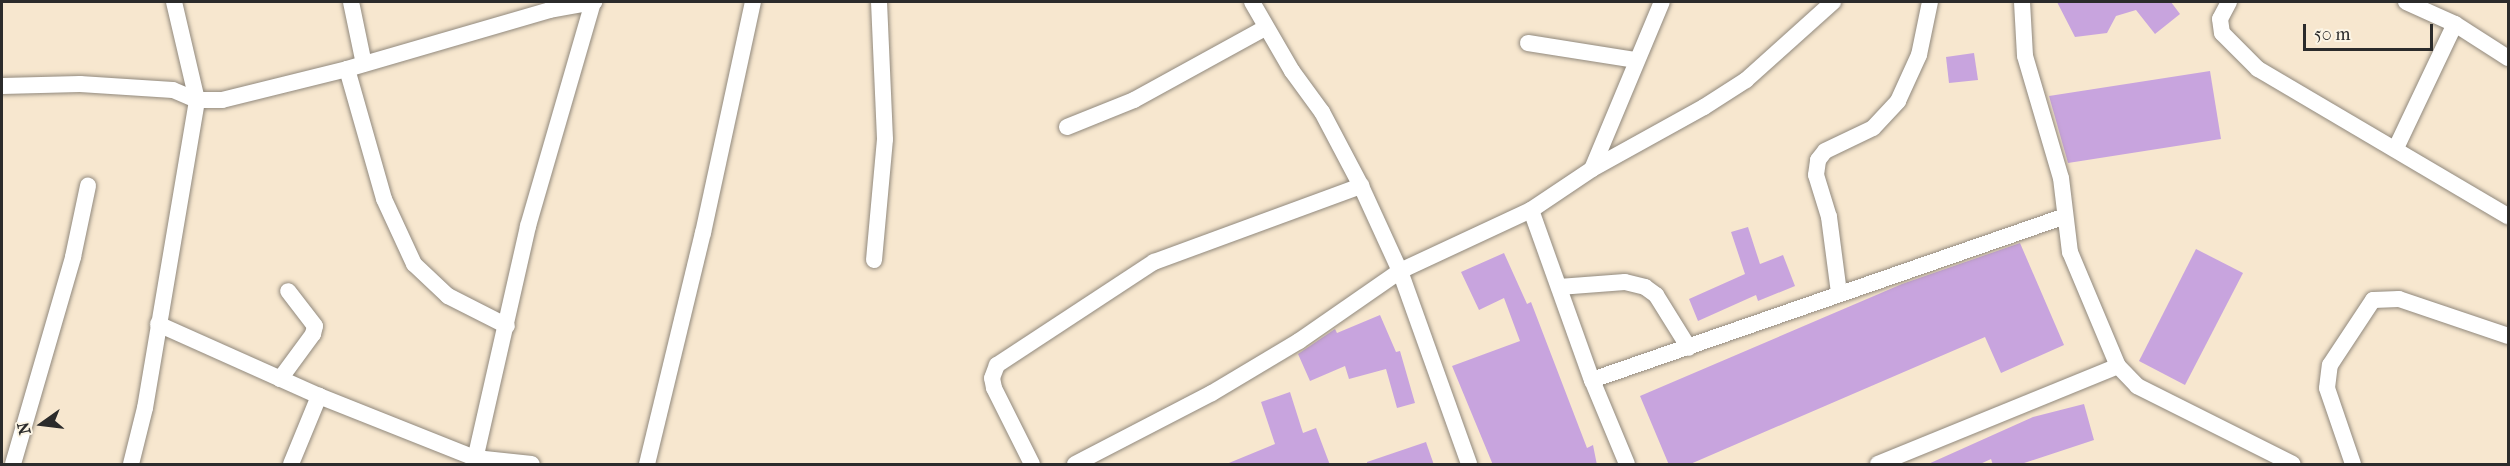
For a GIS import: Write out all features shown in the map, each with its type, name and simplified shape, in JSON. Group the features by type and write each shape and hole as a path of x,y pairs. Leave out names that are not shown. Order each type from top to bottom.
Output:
{"street":[{"path":"131,465 159,324 197,100 174,2"},
{"path":"351,2 364,64"},
{"path":"2,86 80,84 173,90 197,100 222,100 347,69 539,13 594,2 553,131 475,461"},
{"path":"647,465 703,232 753,2"},
{"path":"874,260 885,140 879,2"},
{"path":"1252,2 1265,28 1322,112 1361,186 1400,272 1469,465"},
{"path":"1592,170 1635,60 1662,2"},
{"path":"1076,465 1232,381 1299,341 1400,272 1531,210 1592,170 1746,80 1833,2"},
{"path":"1839,293 1829,217 1816,175 1818,160 1826,151 1873,128 1898,101 1919,55 1930,2"},
{"path":"2022,2 2025,56 2061,178 2070,252 2118,366 2137,386 2293,465"},
{"path":"2229,2 2220,19 2222,33 2258,69 2303,99 2396,148 2508,216"},
{"path":"2406,2 2455,24 2508,58"},
{"path":"2396,148 2455,24"},
{"path":"1067,127 1134,100 1265,28"},
{"path":"1528,43 1635,60"},
{"path":"347,69 384,198 414,264 448,296 507,326"},
{"path":"13,465 74,257 88,186"},
{"path":"1032,465 994,388 992,378 997,365 1154,262 1361,186"},
{"path":"1531,210 1592,380 1627,465"},
{"path":"1592,380 2064,217"},
{"path":"1559,287 1625,282 1645,287 1656,295 1689,348"},
{"path":"280,379 313,334 315,327 288,291"},
{"path":"2348,461 2327,388 2330,365 2373,300 2399,299 2508,336"},
{"path":"159,324 319,396 475,461 532,465"},
{"path":"1878,465 2118,366"},
{"path":"291,465 319,396"}],"building":[{"path":"2057,2 2171,2 2180,14 2155,34 2136,10 2116,16 2107,33 2075,37"},
{"path":"1974,53 1978,80 1949,83 1946,57"},
{"path":"2210,71 2221,139 2068,163 2049,96"},
{"path":"1748,227 1760,264 1783,255 1795,286 1758,301 1756,295 1698,321 1689,299 1745,274 1731,232"},
{"path":"2020,243 2064,345 2001,373 1985,337 1688,465 1669,465 1640,396 1902,284"},
{"path":"2196,249 2243,273 2185,385 2139,361"},
{"path":"1504,253 1527,304 1531,302 1587,448 1593,445 1597,465 1493,465 1452,366 1520,341 1504,298 1479,310 1461,272"},
{"path":"1380,315 1396,352 1400,351 1415,403 1397,408 1386,369 1349,379 1345,366 1310,381 1298,354 1335,329 1337,333"},
{"path":"1290,392 1303,433 1316,428 1330,465 1224,465 1275,444 1261,402"},
{"path":"2084,404 2094,440 2018,465 1993,465 1991,459 1978,465 1926,465 2033,417"},
{"path":"1426,442 1434,465 1367,465 1367,462"}]}
